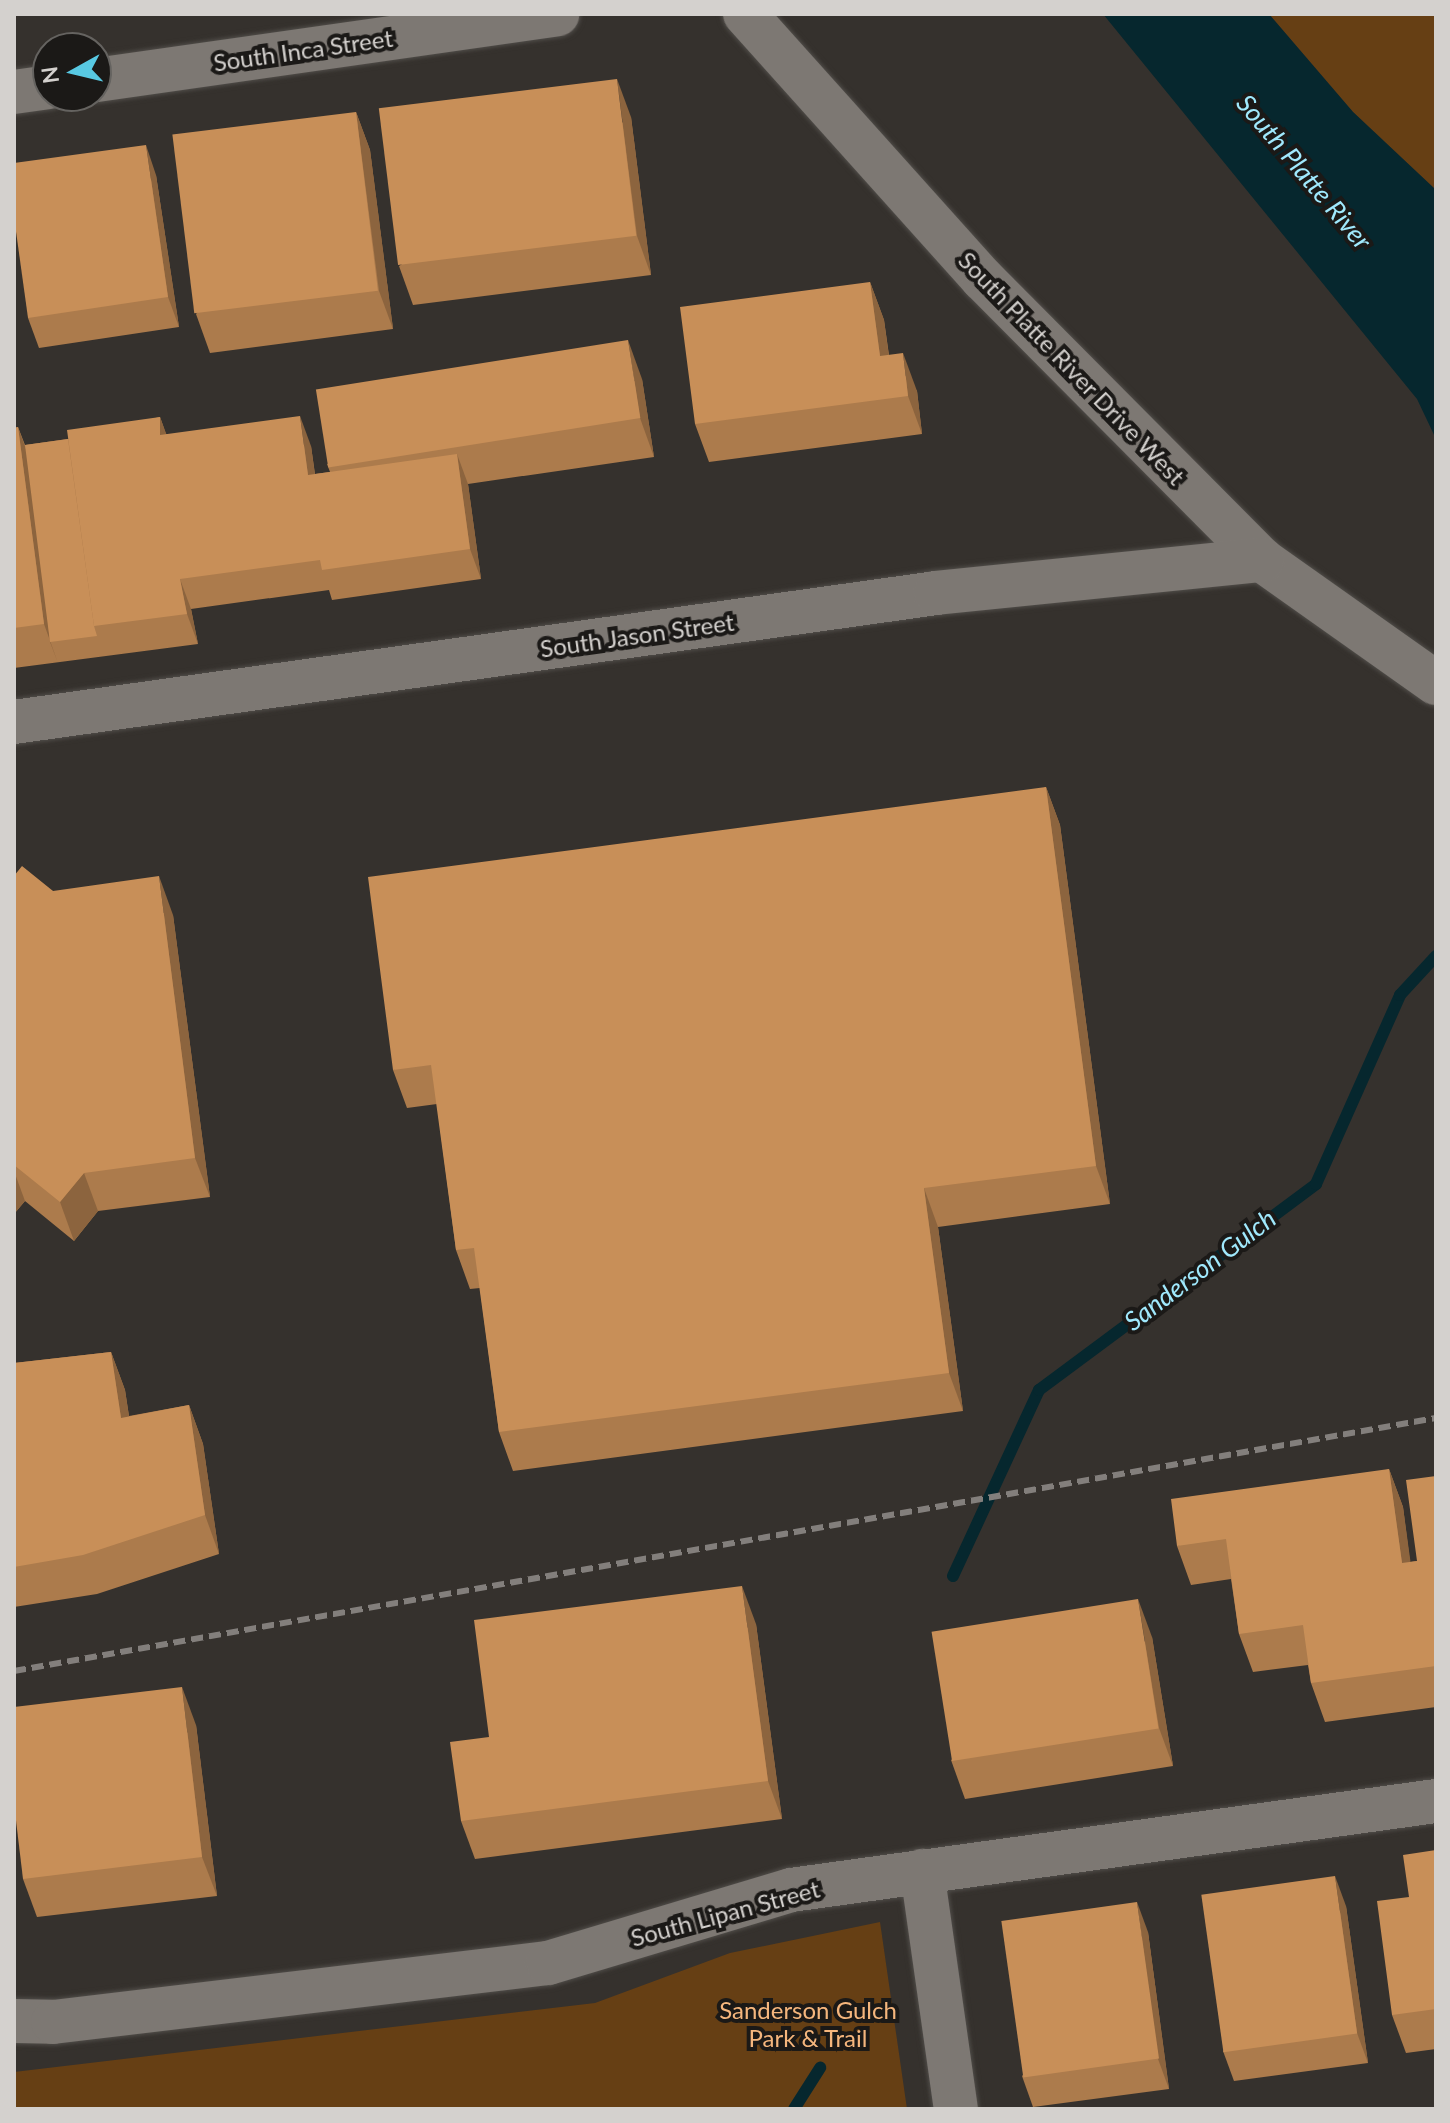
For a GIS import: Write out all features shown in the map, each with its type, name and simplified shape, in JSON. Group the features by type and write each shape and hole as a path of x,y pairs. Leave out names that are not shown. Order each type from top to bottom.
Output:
{"street":[{"name":"South Inca Street","path":"112,78 557,14"},
{"name":"South Platte River Drive West","path":"745,14 993,289 1262,560 1436,683"},
{"name":"South Jason Street","path":"14,722 936,593 1262,560"},
{"name":"South Lipan Street","path":"14,2021 53,2022 548,1963 791,1890 1436,1801"},
{"path":"922,1871 956,2109"}],"green space":[{"path":"1269,14 1436,14 1436,190 1353,112"},
{"name":"Sanderson Gulch Park & Trail","path":"880,1922 907,2109 14,2109 14,2072 595,2003 730,1953"}],"water":[{"name":"South Platte River","path":"1103,14 1269,14 1353,112 1436,190 1436,439 1417,399"}],"building":[{"path":"617,79 636,236 398,265 379,108"},
{"path":"356,112 378,291 194,313 172,135"},
{"path":"146,145 168,297 28,318 14,217 14,163"},
{"path":"870,282 880,356 903,353 908,396 695,424 680,307"},
{"path":"628,340 640,418 328,467 316,389"},
{"path":"300,416 308,475 457,454 470,549 322,570 320,560 180,579 187,614 94,626 67,430 160,417 160,435"},
{"path":"18,427 44,624 14,628 14,428"},
{"path":"68,439 97,636 50,642 25,445"},
{"path":"1046,787 1096,1166 924,1188 949,1373 499,1432 474,1248 456,1250 431,1065 393,1070 368,877"},
{"path":"22,866 53,891 159,876 195,1158 84,1173 60,1202 14,1165 14,876"},
{"path":"111,1352 121,1418 189,1405 205,1515 83,1555 14,1567 14,1363"},
{"path":"1389,1469 1402,1563 1417,1561 1406,1480 1436,1476 1436,1666 1311,1683 1303,1625 1239,1634 1226,1539 1177,1546 1171,1499"},
{"path":"742,1586 768,1781 461,1821 450,1742 489,1737 474,1620"},
{"path":"1138,1599 1158,1728 952,1761 932,1632"},
{"path":"182,1687 202,1857 23,1879 14,1804 14,1707"},
{"path":"1436,1850 1436,2009 1392,2015 1377,1901 1409,1897 1403,1855"},
{"path":"1335,1876 1357,2033 1223,2052 1201,1895"},
{"path":"1137,1902 1159,2058 1023,2078 1001,1921"}],"waterway":[{"name":"Sanderson Gulch","path":"953,1576 1039,1390 1316,1184 1400,995 1436,956"},
{"name":"Sanderson Gulch","path":"794,2109 820,2068"}],"railway":[{"path":"14,1671 1436,1418"}]}
